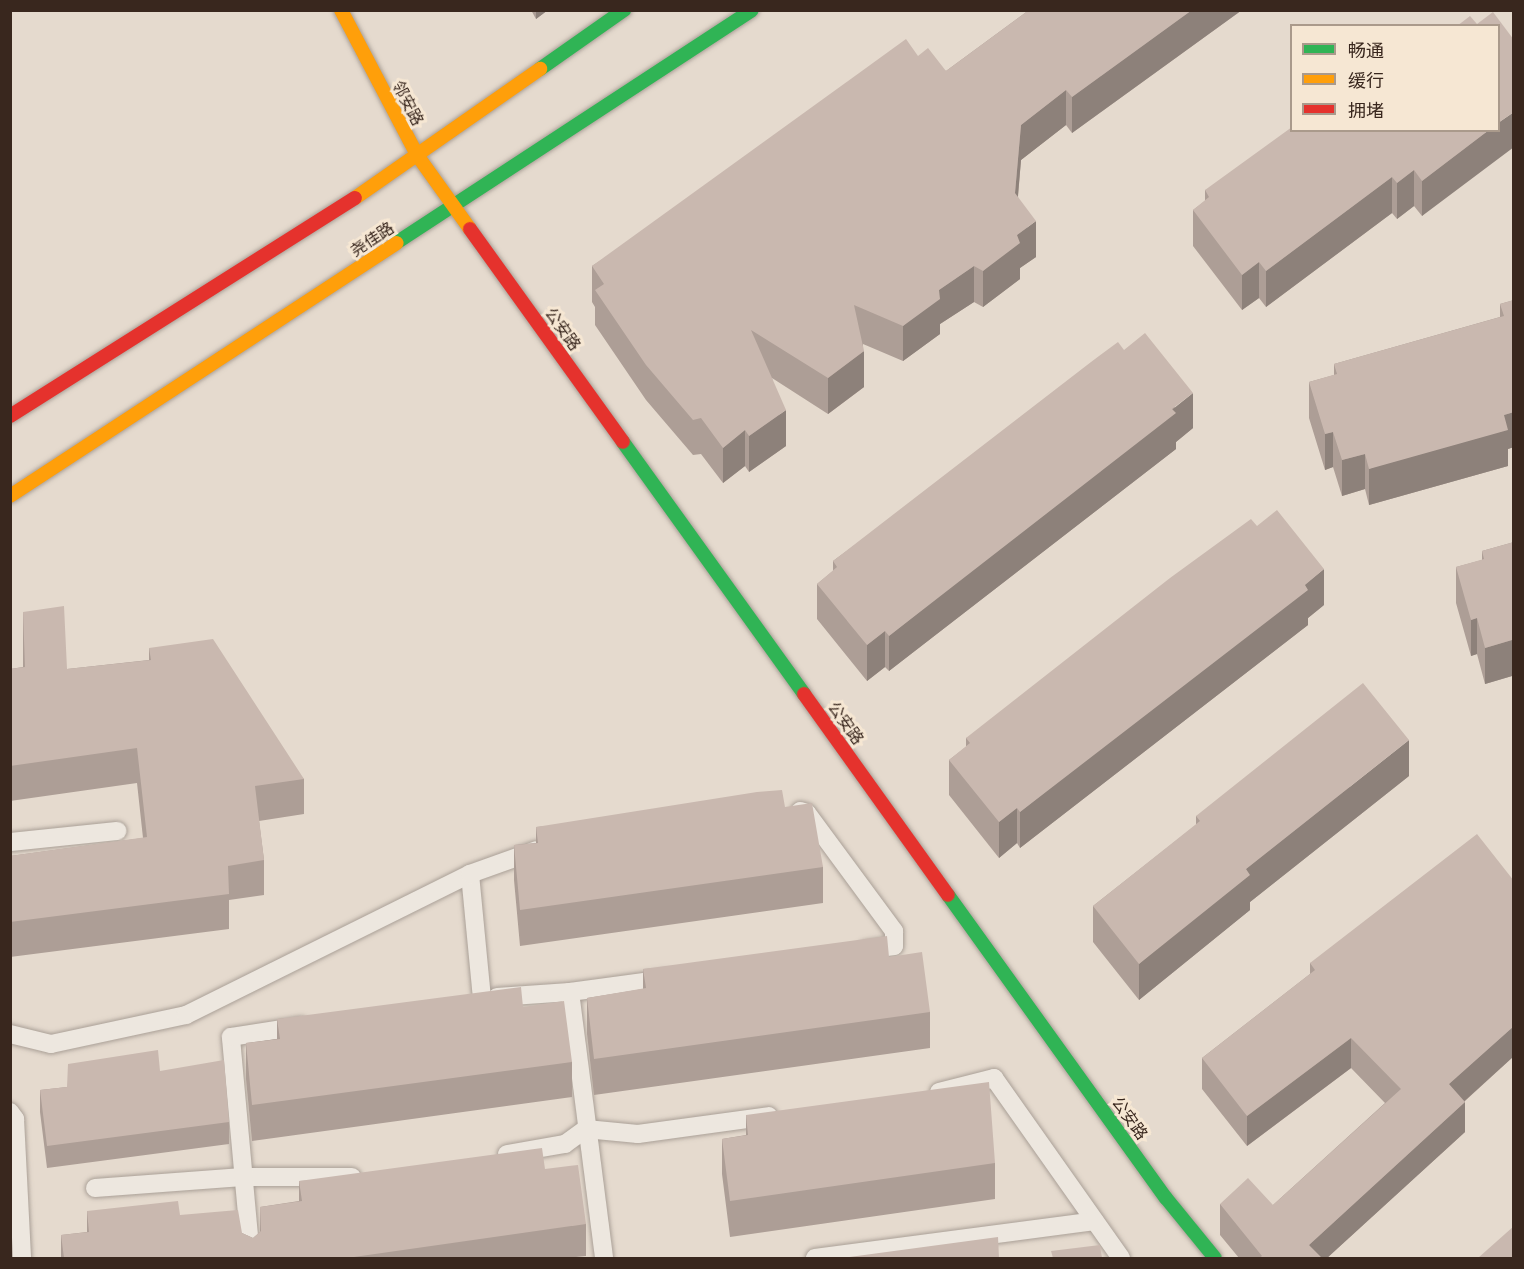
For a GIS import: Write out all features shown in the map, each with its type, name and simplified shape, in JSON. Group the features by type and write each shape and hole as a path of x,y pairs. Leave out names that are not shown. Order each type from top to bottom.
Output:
{"main road":[{"name":"邻安路","path":"341,10 417,155 453,205"},
{"path":"10,416 417,155 624,10"},
{"name":"尧佳路","path":"10,496 752,10"},
{"name":"公安路","path":"453,205 1166,1198 1215,1258"}],"lane":[{"path":"786,808 807,813 894,932 894,946 848,952"},
{"path":"10,842 117,831"},
{"path":"10,1034 51,1044 186,1015 470,874 530,852 553,847"},
{"path":"470,874 482,998"},
{"path":"459,1001 570,992 686,976"},
{"path":"570,992 604,1258"},
{"path":"250,1258 231,1037 322,1023"},
{"path":"921,1095 993,1078 1121,1258"},
{"path":"10,1112 15,1119 22,1258"},
{"path":"486,1157 565,1144 586,1129 638,1134 791,1113"},
{"path":"95,1188 243,1177 374,1176"},
{"path":"815,1258 1095,1221"}],"building":[{"path":"1029,10 1192,10 1072,97 1066,90 1021,125 1015,193 1036,221 1017,235 1020,243 983,271 974,266 939,290 940,299 903,326 854,305 864,351 828,378 751,330 786,410 749,436 745,430 723,448 701,418 693,420 646,365 595,290 604,284 592,266 906,39 918,56 928,48 946,71"},
{"path":"1493,12 1514,40 1514,112 1500,122 1500,24 1477,24"},
{"path":"1470,16 1477,24 1460,24"},
{"path":"1290,128 1290,132 1486,132 1422,181 1414,170 1397,183 1392,177 1266,271 1259,262 1242,275 1193,210 1209,197 1205,190"},
{"path":"1514,300 1514,412 1504,415 1508,430 1369,469 1365,454 1342,460 1333,432 1325,434 1309,382 1337,374 1334,364 1504,316 1500,304"},
{"path":"1145,333 1193,393 1172,409 1176,413 889,636 885,631 867,645 817,584 837,567 833,561 1118,342 1124,350"},
{"path":"1277,510 1324,569 1305,585 1308,590 1020,812 1017,808 999,822 949,760 970,743 966,738 1170,578 1251,519 1257,526"},
{"path":"1514,542 1514,646 1512,640 1485,648 1477,618 1471,620 1456,567 1484,559 1482,551"},
{"path":"64,606 67,669 151,660 149,648 213,639 304,779 255,786 264,860 228,866 229,894 10,922 10,856 147,837 137,748 10,766 10,669 25,667 23,612"},
{"path":"1363,683 1409,740 1246,869 1250,875 1139,964 1093,906 1200,821 1196,816"},
{"path":"782,790 785,807 812,803 823,867 520,910 514,845 538,843 536,827"},
{"path":"1477,834 1514,881 1514,1026 1449,1084 1465,1102 1309,1245 1322,1258 1259,1258 1262,1256 1220,1204 1248,1178 1273,1205 1401,1089 1351,1038 1247,1116 1202,1058 1315,970 1310,963"},
{"path":"887,936 889,957 922,952 930,1012 594,1059 587,998 646,988 643,969"},
{"path":"521,987 523,1007 564,1001 572,1062 252,1105 246,1043 280,1039 277,1019"},
{"path":"158,1050 160,1071 224,1060 229,1122 47,1146 40,1090 67,1087 68,1064"},
{"path":"989,1082 995,1163 730,1201 722,1139 748,1135 746,1115"},
{"path":"542,1148 545,1169 578,1165 586,1224 347,1258 64,1258 61,1235 89,1232 87,1211 178,1201 180,1215 238,1210 242,1233 253,1238 261,1231 260,1207 302,1201 299,1181"},
{"path":"1514,1226 1514,1258 1478,1258"},
{"path":"998,1237 999,1258 842,1258"},
{"path":"1100,1245 1102,1258 1053,1258 1051,1251"}],"traffic: fast":[{"path":"540,69 624,10"},
{"path":"396,243 752,10"},
{"path":"623,442 804,694"},
{"path":"948,895 1166,1198 1215,1258"}],"traffic: slow":[{"path":"341,10 417,155 470,229"},
{"path":"355,198 540,69"},
{"path":"10,496 396,243"}],"traffic: jam":[{"path":"10,416 355,198"},
{"path":"470,229 623,442"},
{"path":"804,694 948,895"}]}
